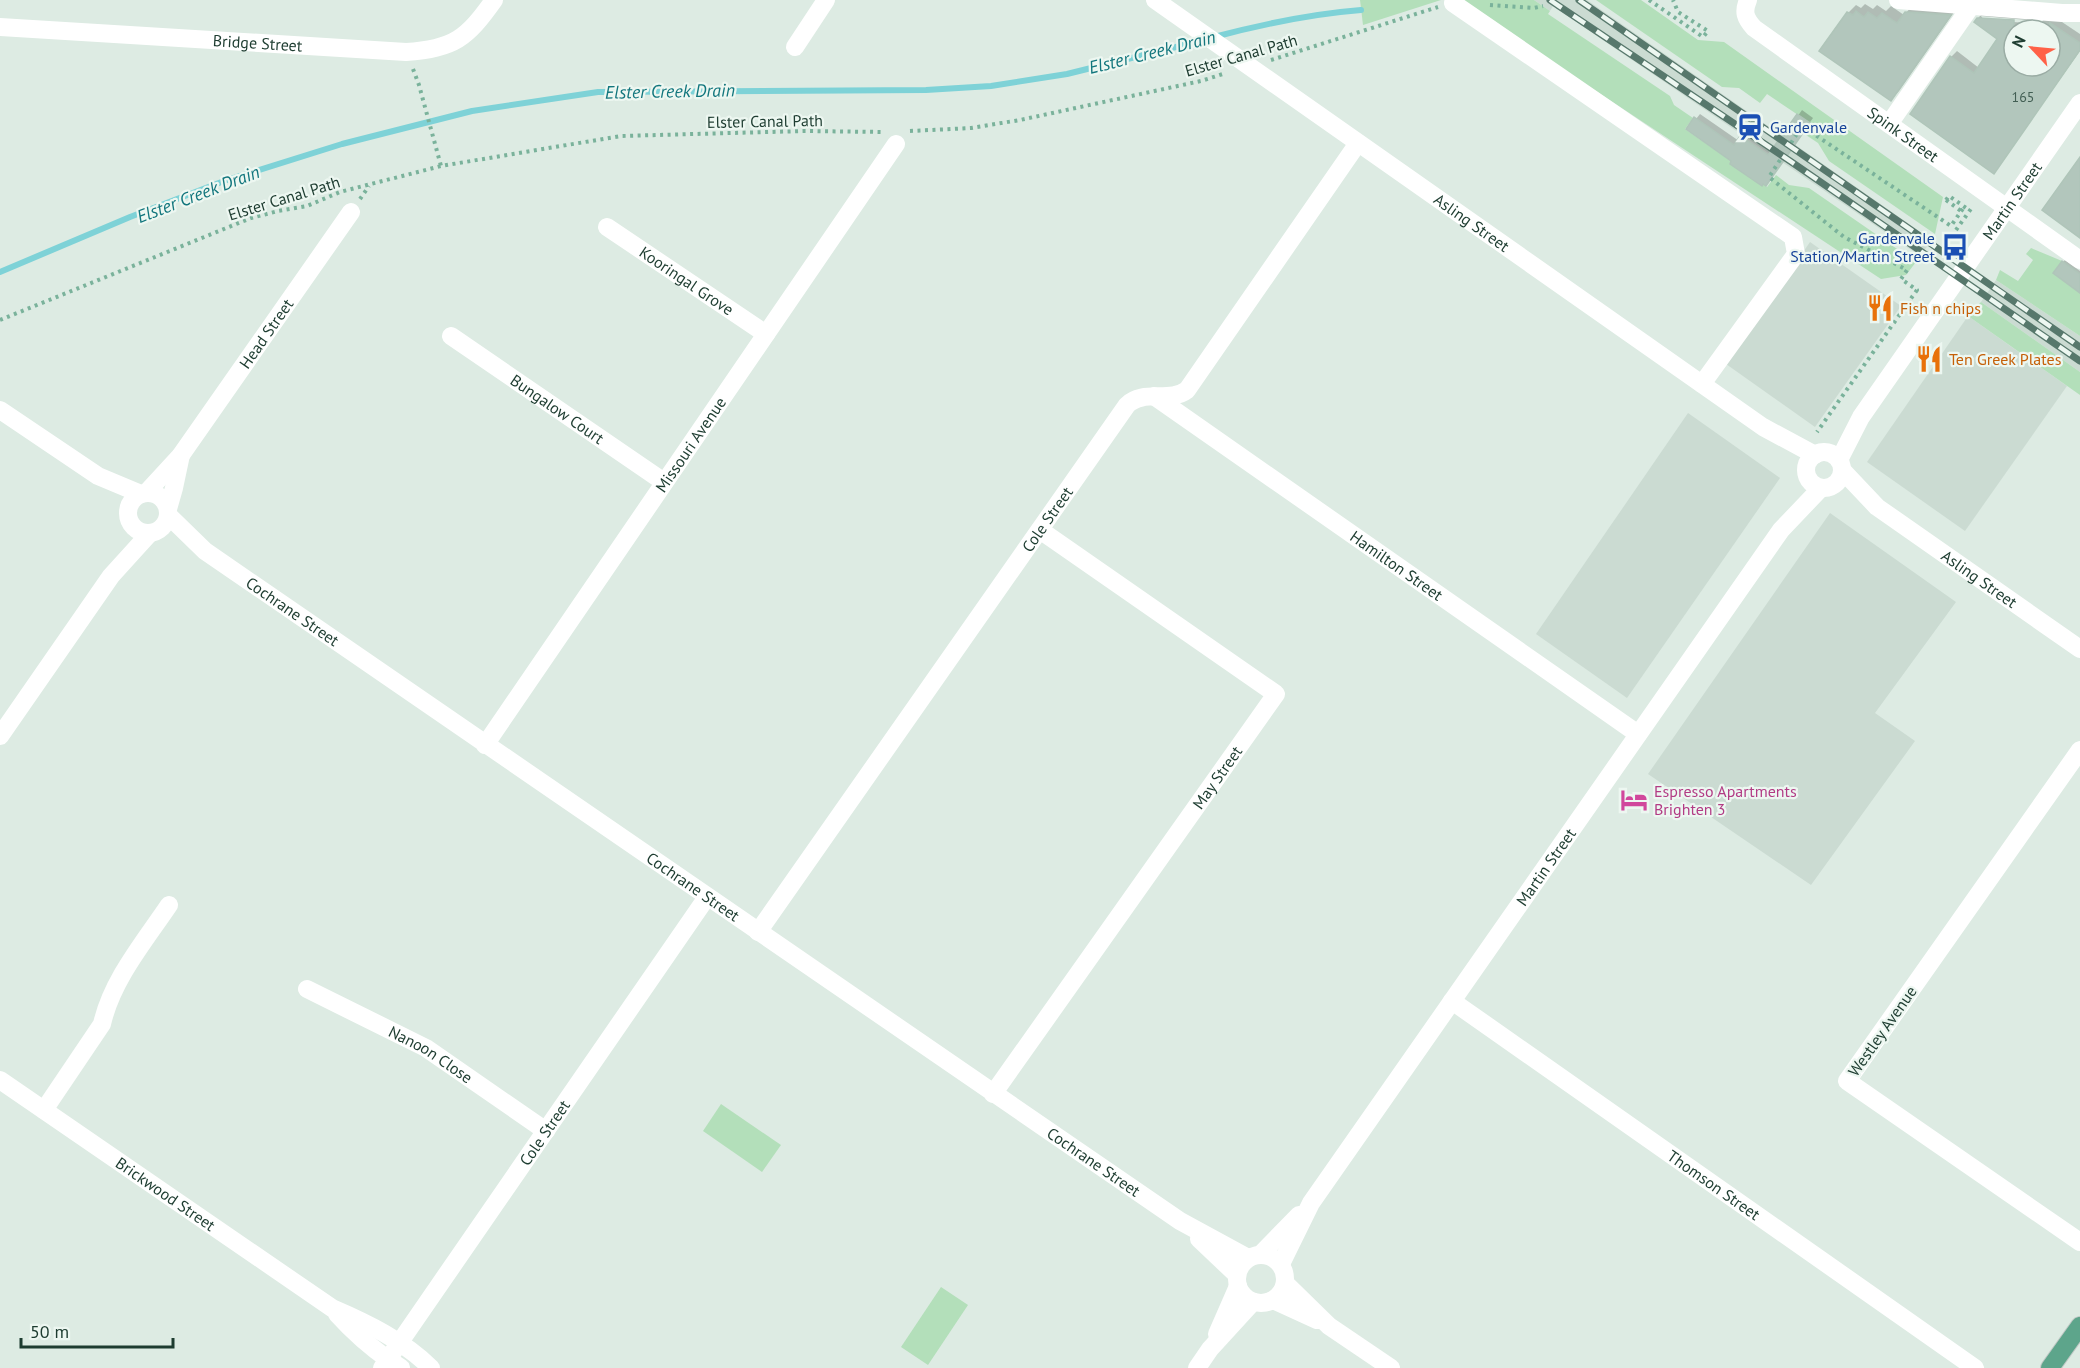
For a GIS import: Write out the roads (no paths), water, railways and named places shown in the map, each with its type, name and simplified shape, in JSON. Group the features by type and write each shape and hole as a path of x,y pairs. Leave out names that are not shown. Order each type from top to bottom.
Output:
{"main road":[{"path":"2050,1368 2080,1326"}],"street":[{"name":"Bridge Street","path":"0,27 406,52 428,51 445,47 458,40 481,18 494,0"},
{"path":"795,47 826,0"},
{"name":"Asling Street","path":"1155,0 2080,649"},
{"name":"Asling Street","path":"1170,0 1179,18"},
{"name":"Spink Street","path":"1748,0 1744,9 1745,16 1754,28 2080,260"},
{"path":"1898,0 2080,13"},
{"path":"1453,3 1793,237 1796,254 1702,384"},
{"path":"1889,124 1971,6"},
{"name":"Martin Street","path":"1281,1264 1311,1203 2080,103"},
{"name":"Missouri Avenue","path":"485,745 766,334 898,136"},
{"name":"Cole Street","path":"758,932 1127,405 1137,398 1175,395 1187,390 1358,143"},
{"name":"Head Street","path":"144,494 181,455 351,212"},
{"name":"Kooringal Grove","path":"607,227 766,334"},
{"name":"Bungalow Court","path":"451,336 664,482"},
{"name":"Hamilton Street","path":"1154,396 1638,734"},
{"path":"0,410 98,476 144,494 157,495 166,503 168,512 165,525 153,532 111,576 0,736"},
{"name":"Head Street","path":"168,512 181,455"},
{"path":"98,476 137,529 153,532"},
{"path":"111,576 130,518 133,501 144,494"},
{"name":"Cochrane Street","path":"168,512 205,551 993,1094 1180,1221 1254,1256"},
{"name":"May Street","path":"993,1094 1276,694 1040,530"},
{"name":"Cochrane Street","path":"153,532 205,551"},
{"name":"Westley Avenue","path":"2080,750 1847,1081 2080,1242"},
{"name":"Cole Street","path":"390,1365 399,1343 707,897"},
{"path":"44,1110 102,1024 123,973 169,904"},
{"name":"Nanoon Close","path":"308,989 426,1048 546,1131"},
{"name":"Thomson Street","path":"1452,1001 1974,1368"},
{"name":"Brickwood Street","path":"0,1080 332,1308 367,1323 399,1343 431,1368"},
{"name":"Martin Street","path":"1254,1256 1311,1203"},
{"name":"Cochrane Street","path":"1180,1221 1237,1281"},
{"path":"1210,1349 1242,1263 1254,1256 1268,1255 1281,1264 1284,1270 1285,1283 1282,1290 1273,1300 1266,1302 1253,1302 1246,1298 1237,1281"},
{"path":"1285,1283 1329,1326"},
{"path":"1273,1300 1329,1326 1391,1368"},
{"path":"1197,1368 1210,1349 1253,1302"},
{"name":"Brickwood Street","path":"332,1308 357,1336 390,1365"}],"waterway":[{"name":"Elster Creek Drain","path":"1214,37 1287,20 1361,10"},
{"name":"Elster Creek Drain","path":"0,272 130,217 224,181 342,144 472,111 598,92 926,90 991,86 1067,74 1204,40"}],"railway":[{"path":"1550,0 1793,163 2080,361"},
{"path":"1579,0 2080,347"}],"place":[{"name":"Gardenvale","path":"1750,127"},
{"name":"Gardenvale Station/Martin Street","path":"1955,247"},
{"name":"Fish n chips","path":"1880,308"},
{"name":"Ten Greek Plates","path":"1929,359"},
{"name":"Espresso Apartments Brighten 3","path":"1634,800"}]}
